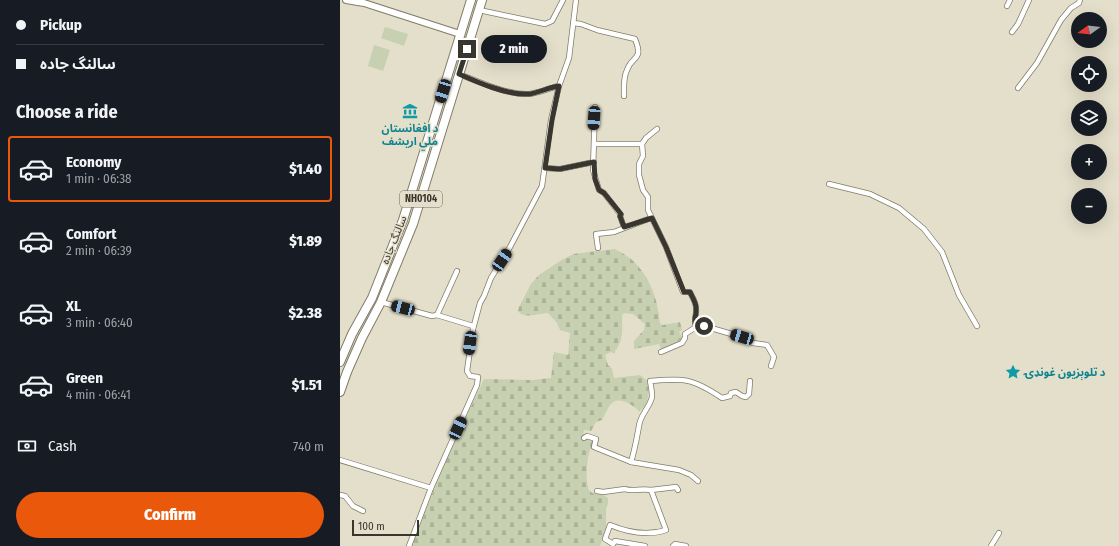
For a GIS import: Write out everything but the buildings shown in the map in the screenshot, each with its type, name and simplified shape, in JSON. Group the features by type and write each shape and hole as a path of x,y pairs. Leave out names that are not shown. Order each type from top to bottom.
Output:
{"highway":[{"name":"سالنگ جاده","path":"340,362 352,334 375,291 403,220 471,0"},
{"name":"سالنگ جاده","path":"340,392 362,338 381,302 413,224 482,0"},
{"path":"425,148 435,152"}],"street":[{"path":"346,0 358,1 460,34"},
{"path":"479,10 545,24 552,21 563,0"},
{"path":"409,546 432,488 477,384 478,377 470,376 467,371 472,329 480,303 491,278 510,247 542,186 552,120 559,86 569,58 576,0"},
{"path":"1007,6 1010,0"},
{"path":"1012,32 1018,24 1028,0"},
{"path":"1018,88 1037,63 1061,20 1071,8 1079,3 1080,0"},
{"path":"573,23 635,39 638,56 629,64 626,70 624,80 624,96"},
{"path":"459,74 490,86 529,94 559,86"},
{"path":"595,107 594,174 599,190 604,193 621,214 620,216 624,227"},
{"path":"657,129 646,138 642,144 643,156 639,164 639,175 643,190 648,197 648,210 666,247 684,292 690,292 694,301 696,309 693,319 696,328"},
{"path":"594,144 642,144"},
{"path":"545,168 560,169 594,162"},
{"path":"828,184 870,194 882,199 899,208 924,229 942,252 960,295 977,326"},
{"path":"598,248 596,234 614,232 624,227 652,218"},
{"path":"437,315 458,271"},
{"path":"381,302 432,316 437,315 466,323 473,326 472,329"},
{"path":"661,352 682,343 685,338 685,334 696,328 704,326 742,337 753,343 767,345 774,357 771,366"},
{"path":"631,462 636,448 642,416 652,398 650,381 681,379 702,386 722,398 730,396 731,393 736,392 742,396 746,396 749,394 750,381"},
{"path":"584,438 587,436 596,439 594,447 631,462 679,470 691,475 698,481"},
{"path":"340,460 432,488"},
{"path":"597,491 603,492 625,489 628,491 639,489 651,490 676,487 678,490"},
{"path":"645,546 613,544 605,539 610,525 620,529 643,533 654,533 666,530 651,490"},
{"path":"340,495 348,499 354,506 363,511"},
{"path":"991,546 999,533"},
{"path":"672,546 675,544 686,546"}],"green space":[{"path":"385,27 408,34 404,46 381,38"},
{"path":"374,45 390,50 383,71 368,66"},
{"path":"615,249 631,259 648,280 655,297 660,324 663,325 680,322 682,330 679,332 683,338 673,345 661,349 659,344 634,349 634,341 644,330 645,324 633,314 624,313 622,315 620,343 615,351 615,354 611,352 605,355 608,365 612,369 614,378 640,375 647,381 648,398 643,409 639,411 627,402 615,401 609,406 602,420 596,422 591,431 584,430 583,437 594,439 595,442 590,450 588,459 587,485 591,492 604,495 608,498 606,508 606,528 600,546 412,546 442,469 484,379 532,380 551,378 554,352 568,355 570,333 560,330 557,323 548,313 528,316 521,314 518,311 531,284 539,275 573,254"}],"place":[{"name":"د افغانستان ملي اریشف","path":"410,111"},
{"name":"د تلوېزیون غونډۍ","path":"1013,372"}],"route":[{"path":"467,49 459,74 468,78 490,86 529,94 559,86 546,154 545,168 560,169 594,162 593,170 599,190 604,193 621,214 620,216 624,227 652,218 666,247 684,292 690,292 694,301 696,309 693,319 696,328 704,326"}]}
